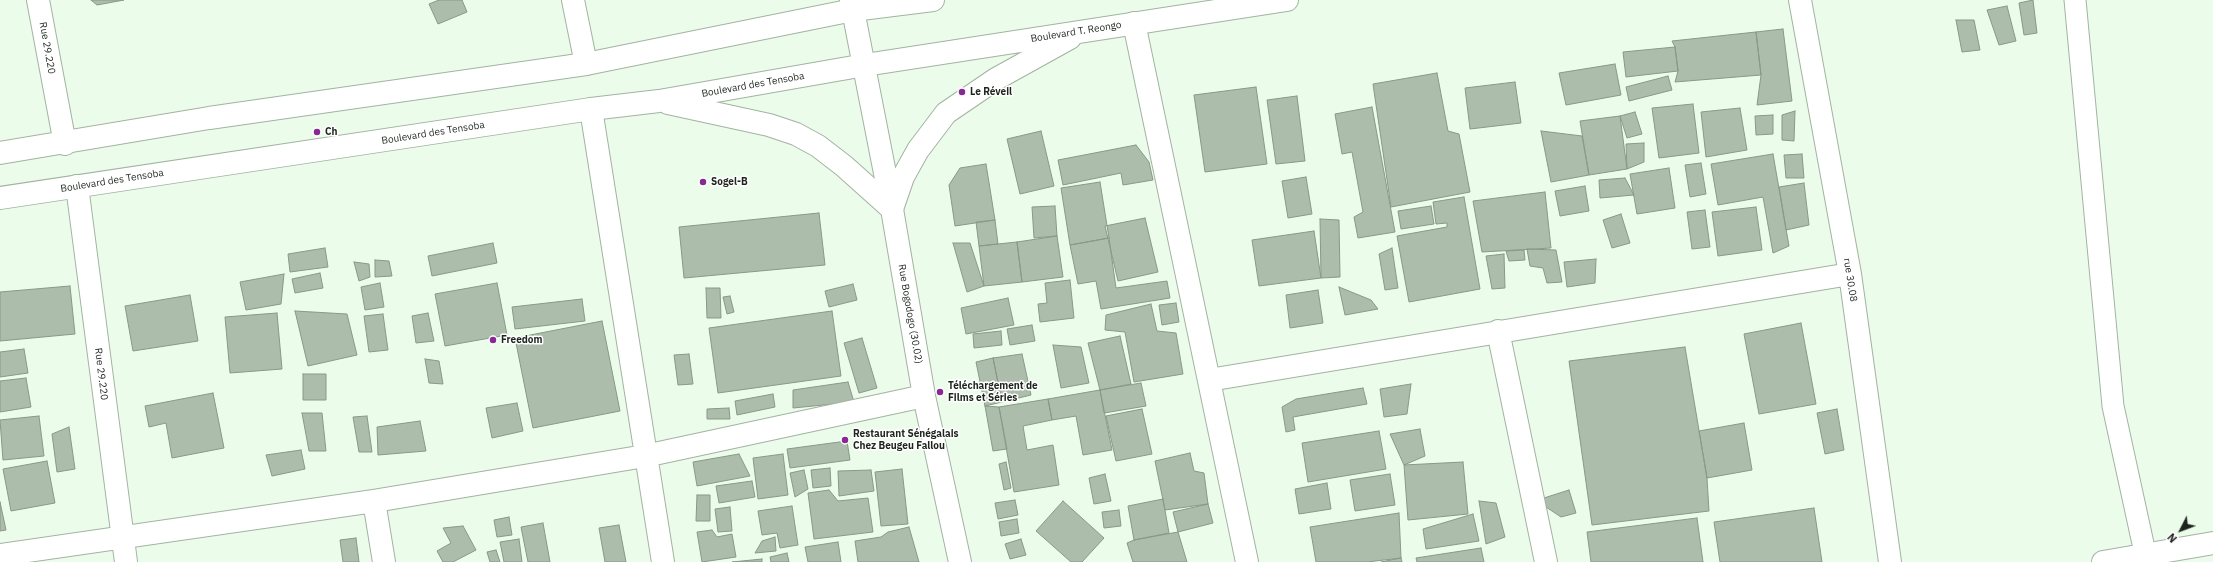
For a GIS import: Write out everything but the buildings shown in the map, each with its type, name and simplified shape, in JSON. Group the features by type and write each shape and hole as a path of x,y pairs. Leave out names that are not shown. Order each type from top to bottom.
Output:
{"street":[{"name":"Rue 29.220","path":"38,0 65,144"},
{"path":"573,0 586,64"},
{"path":"0,153 65,144 209,118 586,64 852,5 933,0"},
{"name":"Boulevard T. Reongo","path":"864,65 1287,0"},
{"name":"rue 30.08","path":"1800,0 1850,274 1890,562"},
{"path":"2075,0 2113,406 2146,558"},
{"name":"Rue Bogodogo (30.02)","path":"852,5 892,209 924,396 960,562"},
{"path":"1134,23 1247,562"},
{"path":"660,102 769,125 796,134 818,146 844,166 892,209 903,177 918,150 946,112 996,79 1082,31"},
{"name":"Boulevard des Tensoba","path":"0,198 591,109 660,102 864,65"},
{"path":"591,109 663,562"},
{"name":"Rue 29.220","path":"77,186 126,562"},
{"path":"1209,380 1850,274"},
{"path":"1498,331 1546,562"},
{"path":"0,555 374,501 645,456 924,396"},
{"path":"374,501 384,562"},
{"path":"2103,562 2146,558 2213,543"}],"place":[{"name":"Le Réveil","path":"962,92"},
{"name":"Ch","path":"317,132"},
{"name":"Sogel-B","path":"703,182"},
{"name":"Freedom","path":"493,340"},
{"name":"Téléchargement de Films et Séries","path":"940,392"},
{"name":"Restaurant Sénégalais Chez Beugeu Fallou","path":"845,440"}]}
